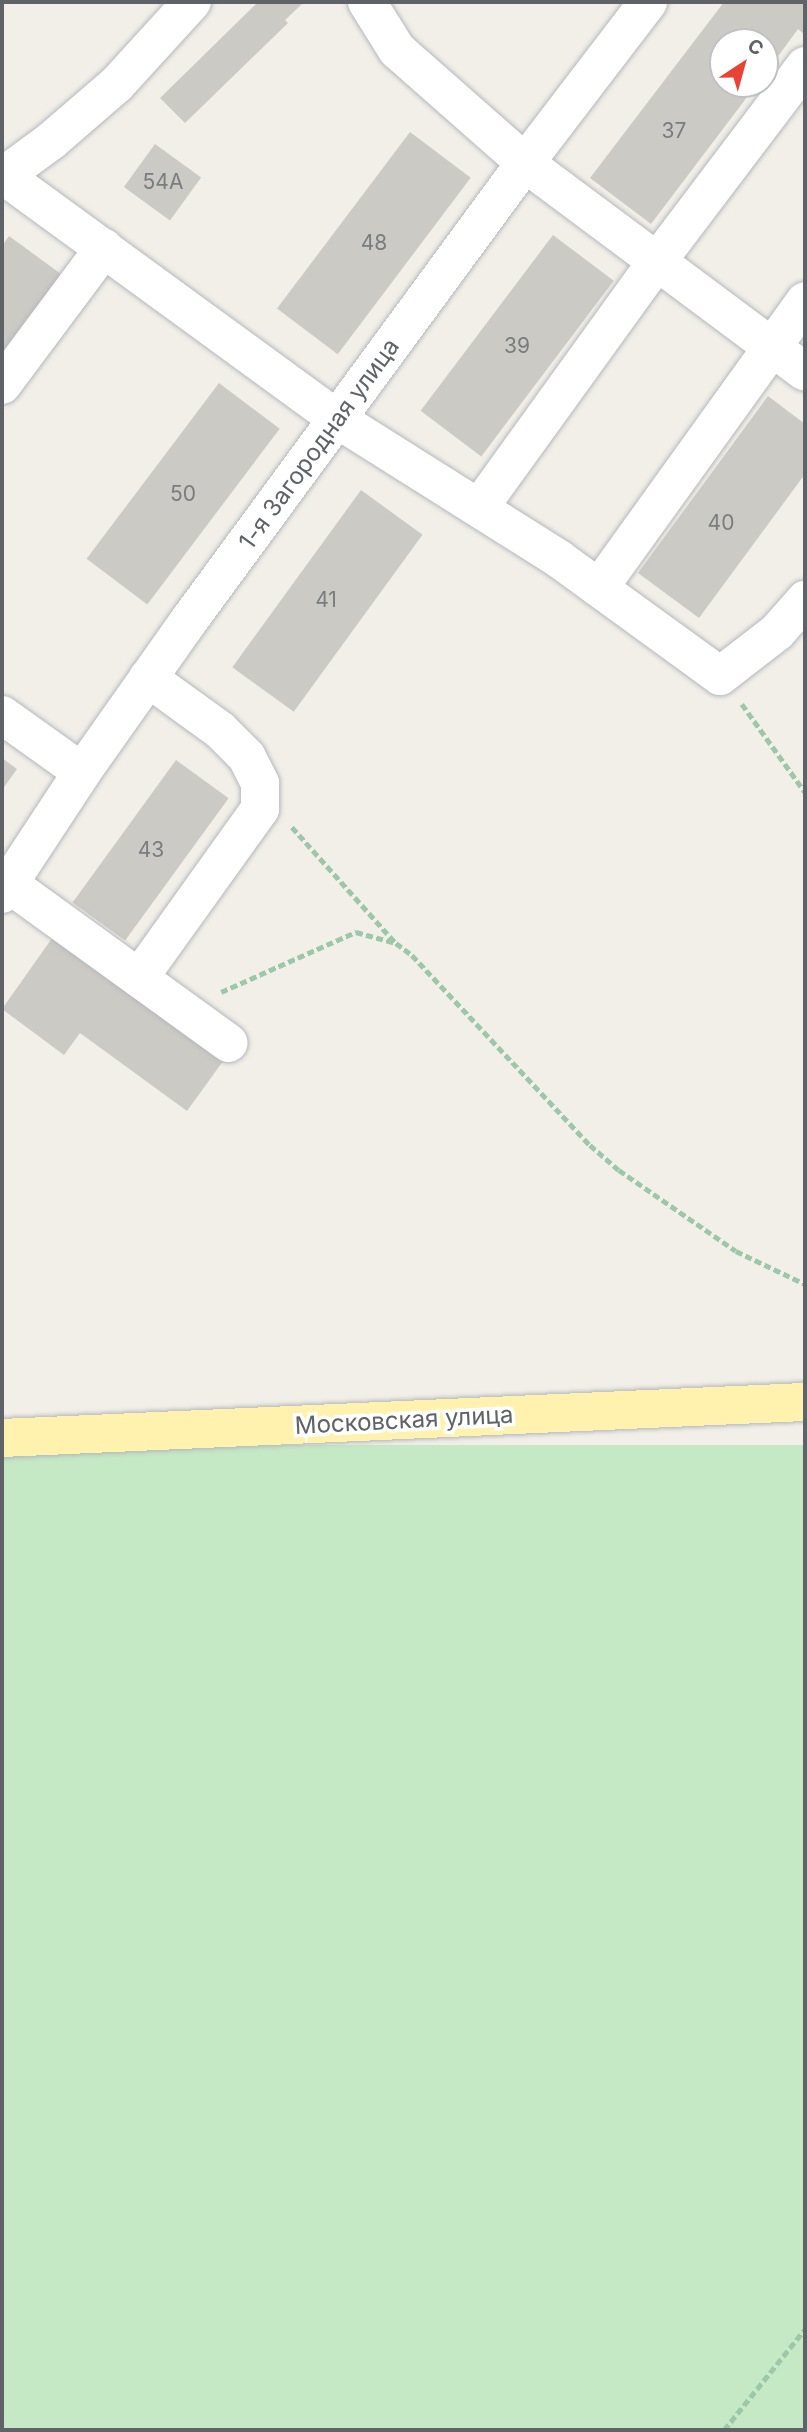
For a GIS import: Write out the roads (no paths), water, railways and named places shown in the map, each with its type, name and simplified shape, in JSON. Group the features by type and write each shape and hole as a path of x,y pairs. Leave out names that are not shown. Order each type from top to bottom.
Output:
{"main road":[{"name":"Московская улица","path":"6,1430 805,1402"}],"street":[{"path":"192,2 117,84 51,141 3,176 337,419 479,508 599,588 720,676 777,632 805,600"},
{"path":"367,2 397,50 525,163 656,264 805,372"},
{"name":"1-я Загородная улица","path":"5,889 148,678 525,163 648,2"},
{"path":"479,508 656,264 805,66"},
{"path":"2,385 104,248"},
{"path":"599,588 805,300"},
{"path":"139,978 260,809 260,783 247,757 220,730 148,678"},
{"path":"2,715 82,772"},
{"path":"5,889 139,978 229,1043"}]}
